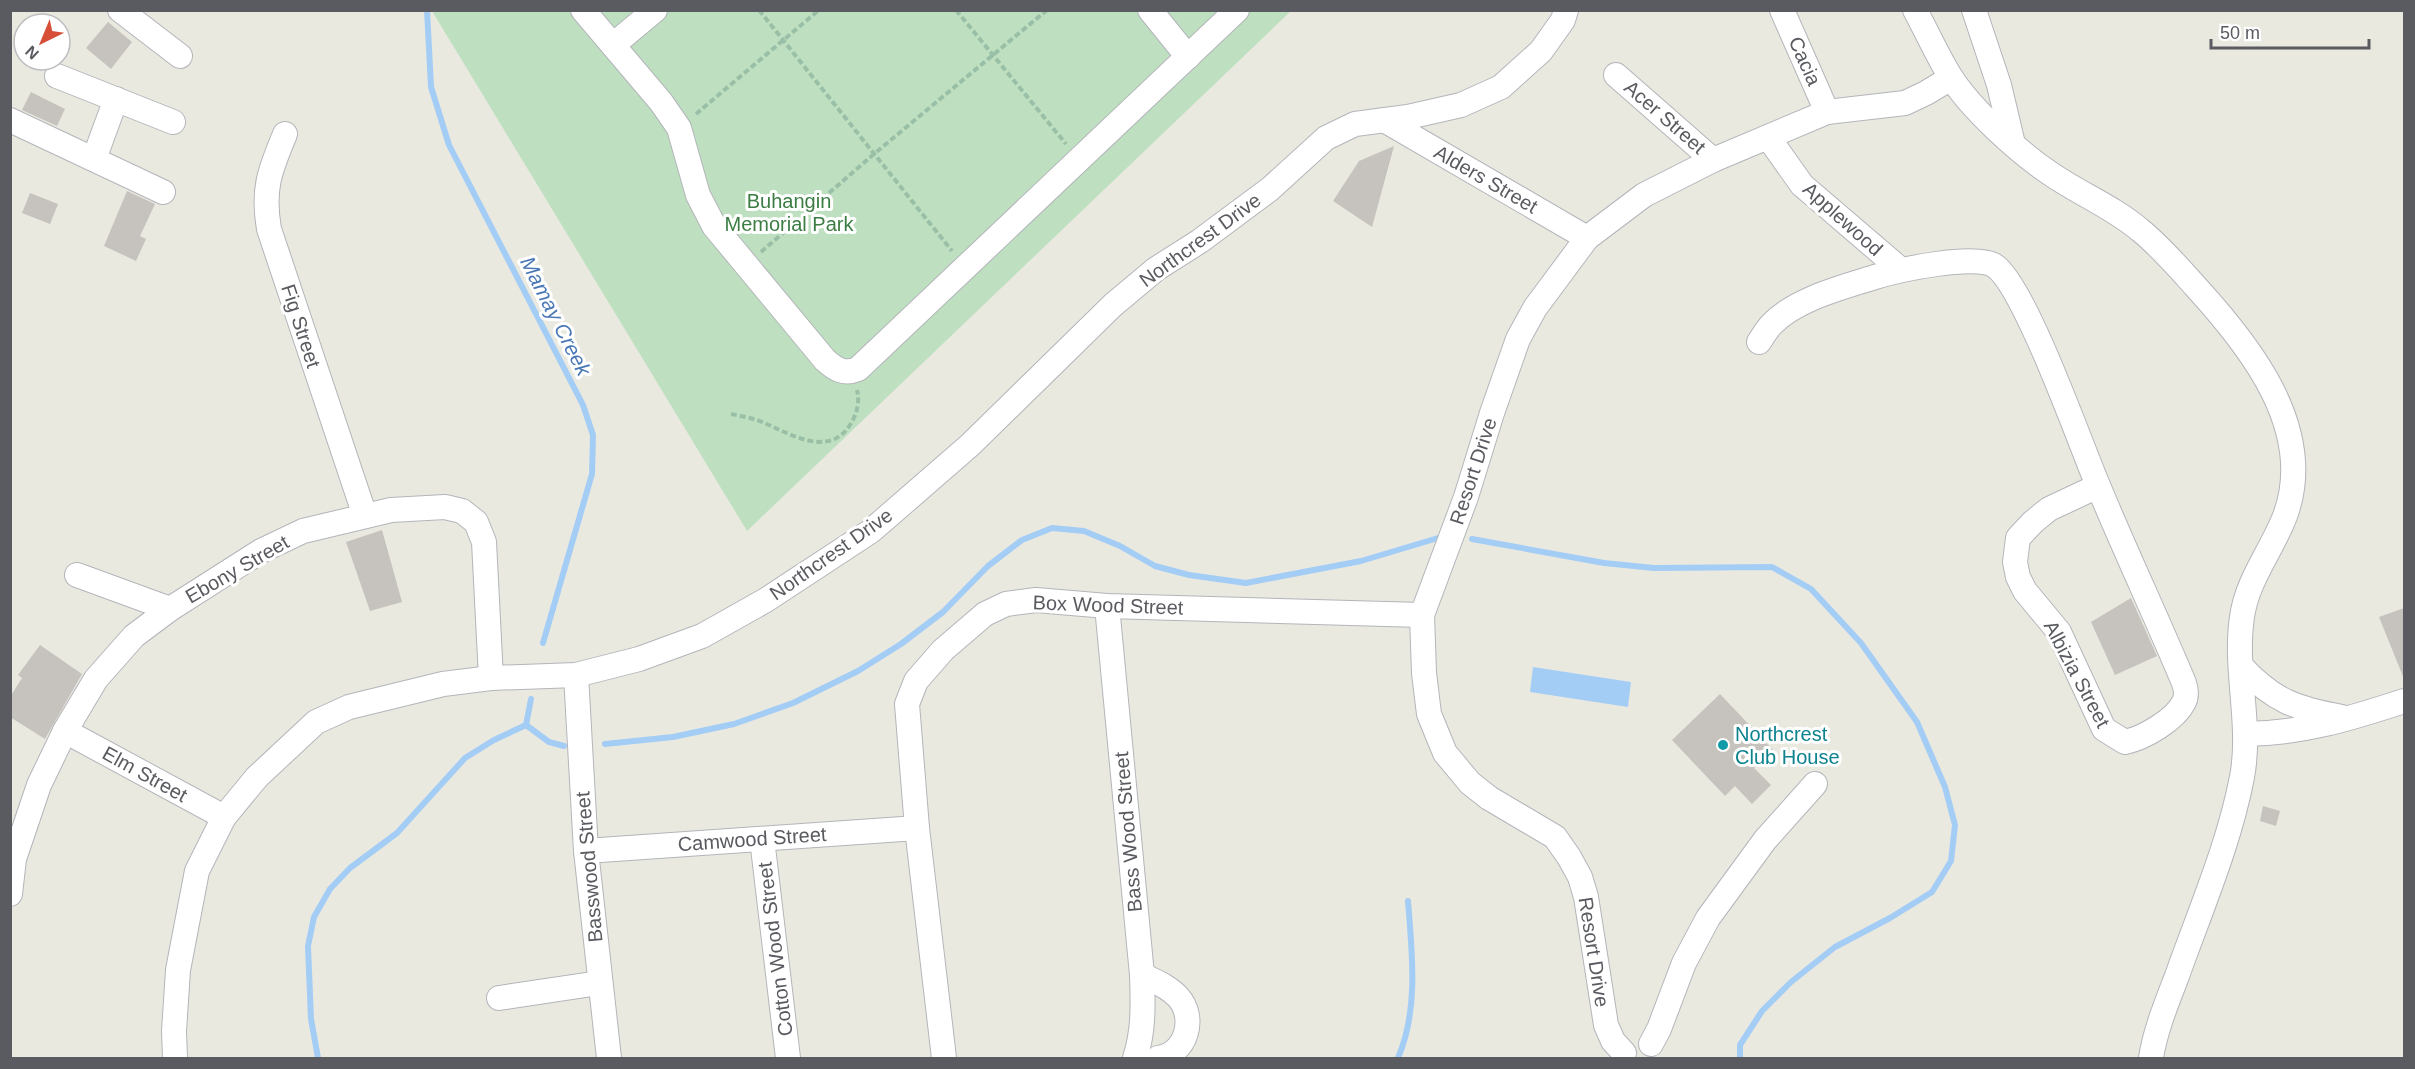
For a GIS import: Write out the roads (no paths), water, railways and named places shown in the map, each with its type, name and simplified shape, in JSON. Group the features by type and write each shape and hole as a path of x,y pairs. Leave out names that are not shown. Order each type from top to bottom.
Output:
{"street":[{"path":"120,10 180,56"},
{"path":"583,10 661,102 679,128 698,195 714,226 825,360 842,372 858,369 1236,10"},
{"path":"613,45 655,10"},
{"path":"1150,10 1188,57"},
{"name":"Northcrest Drive","path":"176,1059 174,1031 178,970 197,871 224,817 257,777 316,722 359,704 443,684 491,678 576,675 639,660 702,636 766,600 871,531 970,445 1113,305 1156,269 1200,241 1270,189 1326,138 1355,124 1461,105 1501,87 1541,51 1563,20 1566,10"},
{"name":"Cacia","path":"1782,10 1827,112"},
{"path":"1915,10 1951,78 1971,103 2013,144 2052,175 2096,200 2140,230 2196,287 2239,338 2264,375 2283,411 2292,453 2292,484 2282,522 2247,595 2242,617 2241,666 2246,734 2243,775 2224,844 2165,1008 2151,1059"},
{"path":"1974,10 1999,85 2013,144"},
{"name":"Acer Street","path":"1616,75 1713,160"},
{"path":"57,76 173,122"},
{"name":"Resort Drive","path":"1623,1056 1612,1041 1606,1025 1586,897 1580,877 1569,857 1555,837 1489,798 1470,783 1445,753 1429,714 1424,673 1422,615 1466,497 1518,339 1535,308 1587,238 1644,195 1713,160 1827,112 1905,103 1951,78"},
{"path":"94,159 116,99"},
{"path":"10,120 163,192"},
{"name":"Alders Street","path":"1384,120 1587,238"},
{"name":"Fig Street","path":"285,134 268,182 265,205 269,229 364,516"},
{"name":"Applewood","path":"1768,137 1802,185 1900,269"},
{"name":"Albizia Street","path":"1759,342 1773,323 1811,299 1900,269 1953,262 1987,263 2002,274 2017,297 2036,335 2098,486 2177,666 2186,693 2184,702 2162,724 2140,739 2125,742 2104,729 2059,632 2025,591 2018,577 2015,562 2018,538 2033,522 2049,510 2098,486"},
{"name":"Ebony Street","path":"10,894 14,859 39,785 65,731 96,679 134,636 170,609 261,551 303,531 391,510 445,507 462,511 476,522 484,542 491,678"},
{"path":"77,574 170,609"},
{"name":"Box Wood Street","path":"944,1059 917,828 907,704 916,681 944,650 986,614 1006,604 1036,600 1107,606 1422,615"},
{"name":"Bass Wood Street","path":"1107,606 1142,975 1143,1022 1135,1059"},
{"path":"2241,666 2263,688 2293,706 2351,718"},
{"name":"Basswood Street","path":"576,675 586,851 609,1059"},
{"path":"2246,734 2299,731 2404,701"},
{"name":"Elm Street","path":"65,731 224,817"},
{"path":"1623,1056 1635,1042 1656,1051 1666,1013 1684,963 1708,918 1765,840 1815,784"},
{"name":"Camwood Street","path":"586,851 917,828"},
{"name":"Cotton Wood Street","path":"762,839 788,1059"},
{"path":"1142,975 1170,989 1180,999 1186,1011 1188,1026 1184,1039 1177,1050 1167,1057 1158,1059"},
{"path":"499,998 599,983"}],"water":[{"path":"1533,667 1631,682 1628,707 1530,692"}],"waterway":[{"name":"Mamay Creek","path":"427,10 431,87 449,145 583,405 593,435 592,474 543,643"},
{"path":"605,744 673,737 734,724 793,703 858,671 901,644 943,612 988,566 1022,540 1052,528 1084,531 1120,546 1155,566 1189,575 1246,583 1361,561 1438,538"},
{"path":"1472,539 1604,563 1654,568 1772,567 1811,589 1861,643 1917,722 1945,787 1955,825 1951,861 1932,892 1890,918 1835,947 1791,982 1762,1011 1740,1045 1740,1058"},
{"name":"Mamay Creek","path":"526,725 531,699"},
{"path":"526,725 549,742 564,746"},
{"path":"318,1058 311,1019 308,946 314,917 330,889 350,868 397,833 465,758 494,740 526,725"},
{"path":"1398,1058 1405,1039 1411,1001 1412,961 1408,901"}],"place":[{"name":"Northcrest Club House","path":"1723,745"}],"park label":[{"name":"Buhangin Memorial Park","path":"789,212"}]}
